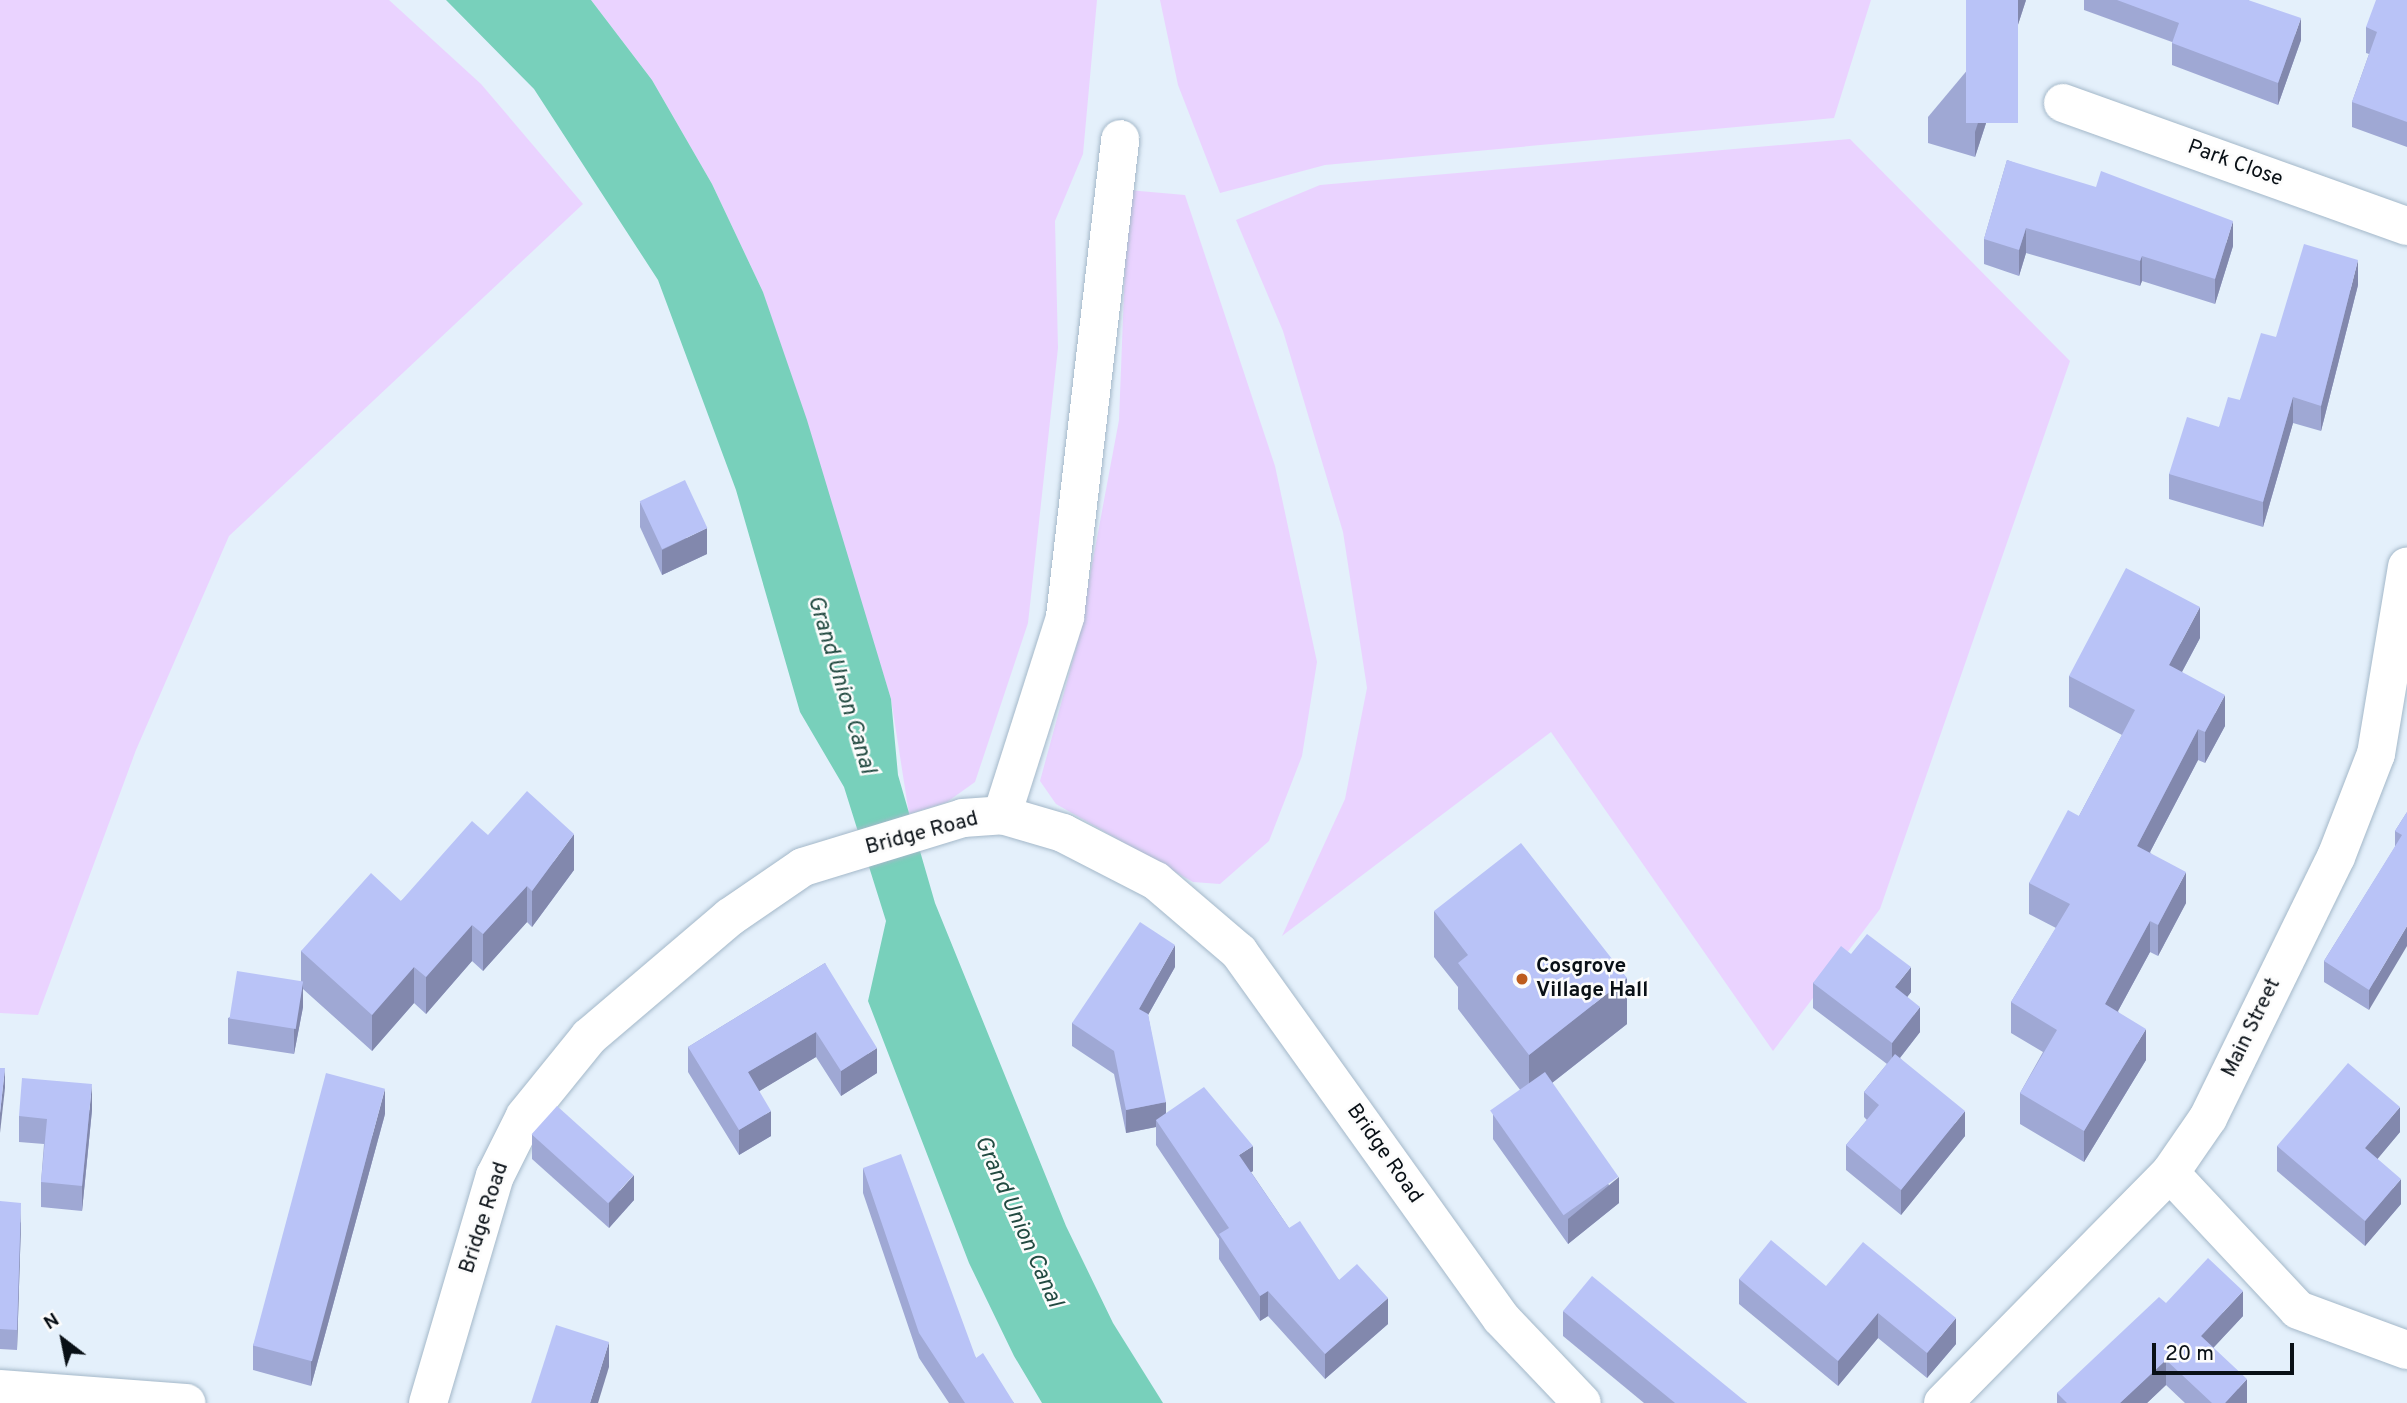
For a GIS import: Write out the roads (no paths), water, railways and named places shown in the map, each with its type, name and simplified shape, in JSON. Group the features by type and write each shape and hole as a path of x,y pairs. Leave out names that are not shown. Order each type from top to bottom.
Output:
{"street":[{"name":"Park Close","path":"2063,103 2407,226"},
{"path":"1002,815 1065,617 1120,139"},
{"name":"Main Street","path":"1943,1403 2170,1173 2208,1118 2341,844 2376,754 2407,567"},
{"name":"Bridge Road","path":"428,1403 495,1176 525,1116 589,1037 730,917 803,867 963,818 1002,815 1063,833 1156,881 1239,952 1501,1318 1582,1403"},
{"path":"2170,1173 2298,1310 2407,1350"},
{"path":"0,1389 186,1403"}],"water":[{"name":"Grand Union Canal","path":"446,0 591,0 652,80 712,184 763,292 807,420 891,699 898,775 935,903 1066,1226 1113,1323 1163,1403 1042,1403 1014,1356 969,1263 868,1001 886,921 844,787 800,712 736,490 658,280 534,89"}],"place":[{"name":"Cosgrove Village Hall","path":"1522,979"}]}
